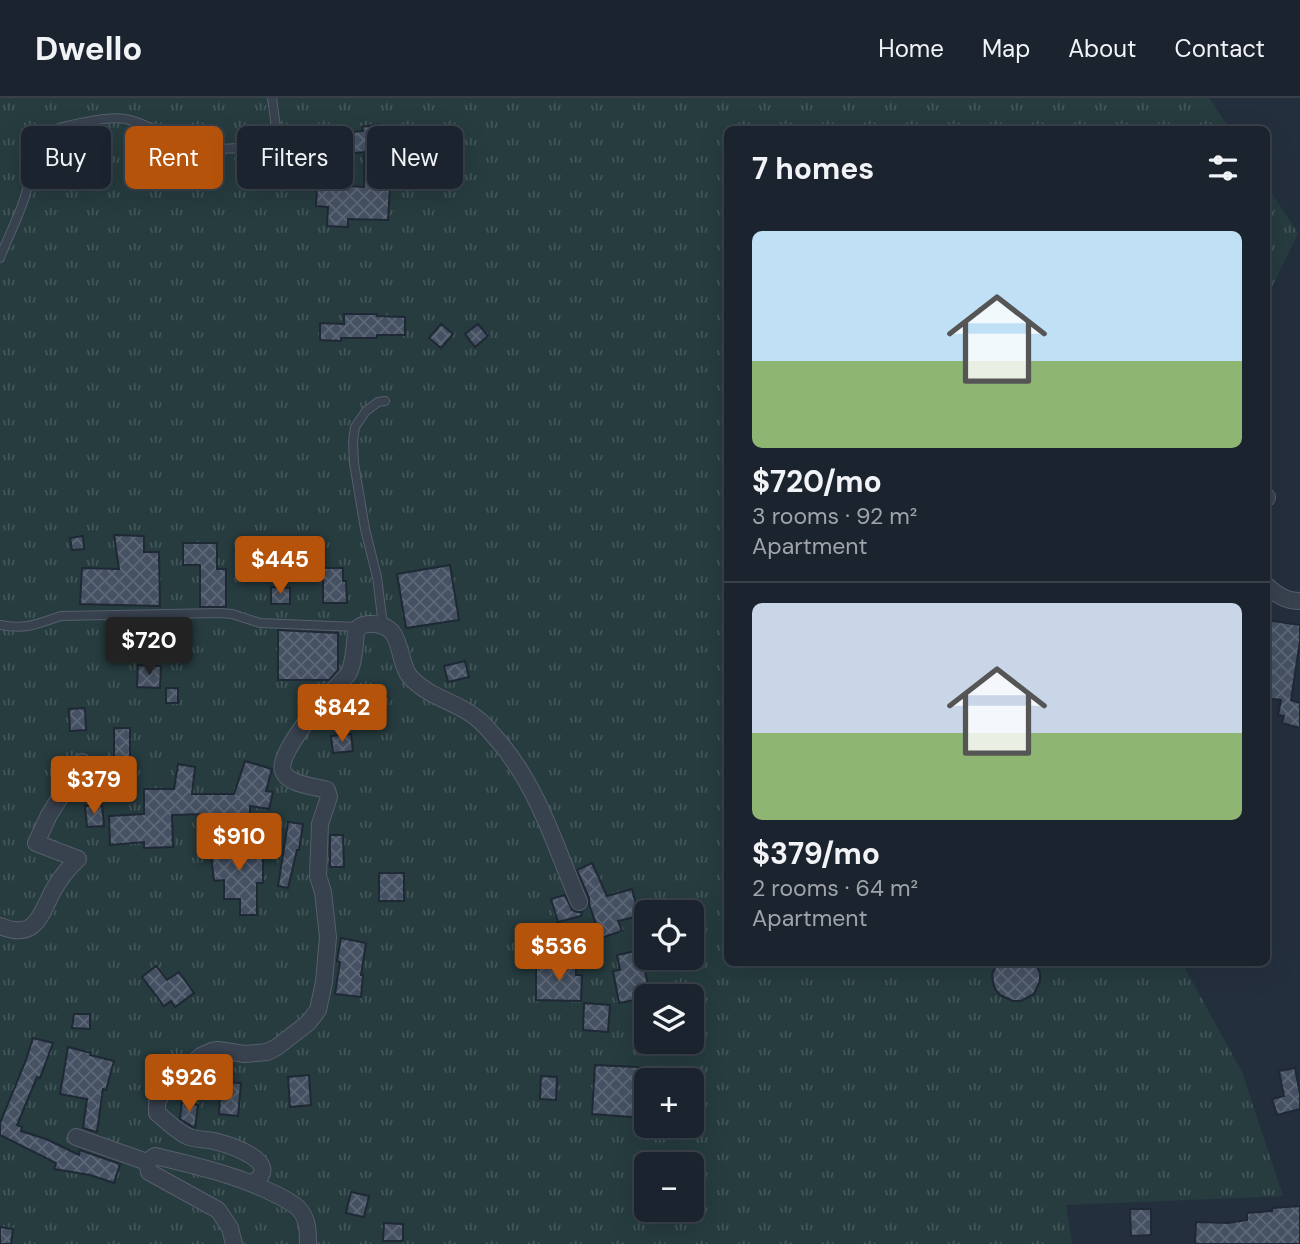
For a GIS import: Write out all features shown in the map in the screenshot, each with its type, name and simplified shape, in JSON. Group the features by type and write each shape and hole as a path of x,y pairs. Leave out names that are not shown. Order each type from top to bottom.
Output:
{"street":[{"path":"1270,589 1279,597 1300,601"},
{"path":"253,1184 262,1171 256,1158 221,1143 189,1137 157,1113 157,1103 162,1092 201,1056 218,1050 245,1055 267,1052 308,1023 318,1010 324,982 328,937 318,861 320,824 329,797 327,790 295,781 284,774 282,769 285,754 293,742 350,671 356,631 359,627 383,625 393,634 409,676 429,693 479,719 517,764 551,830 579,902"},
{"path":"0,926 11,930 26,929 39,921 53,891 65,872 78,859 36,842 48,815 82,762"},
{"path":"76,1137 147,1162"},
{"path":"147,1162 155,1156 200,1167 253,1184 287,1200 299,1209 308,1227 308,1244"},
{"path":"147,1162 149,1172 218,1210 230,1228 234,1244"}],"lane":[{"path":"0,258 26,195 33,156 43,135 55,129 112,118 126,119 185,143 239,149 275,140 277,135 272,98"},
{"path":"383,625 377,576 356,477 353,441 355,427 366,411 378,402 386,401"},
{"path":"0,625 17,628 61,616 220,612 260,623 359,627"}],"green space":[{"path":"0,98 1209,98 1228,126 724,126 724,966 1184,966 1242,1072 1283,1196 1066,1205 1072,1244 0,1244"},
{"path":"1270,191 1298,233 1270,290"}],"building":[{"path":"367,126 367,189 390,189 388,220 348,219 348,227 327,226 328,207 316,206 317,189 364,187 364,152 353,153 353,132 363,131 362,127"},
{"path":"344,314 405,317 405,335 341,338 341,341 320,340 320,323 344,324"},
{"path":"441,324 453,334 441,348 429,338"},
{"path":"478,324 488,336 475,347 465,334"},
{"path":"114,535 144,536 144,552 159,552 160,606 80,604 82,568 119,569"},
{"path":"83,536 84,549 72,550 70,538"},
{"path":"183,543 217,543 217,569 226,569 226,607 200,607 200,565 183,565"},
{"path":"450,565 459,620 406,628 397,574"},
{"path":"323,568 343,568 347,603 323,603"},
{"path":"271,587 290,588 290,604 271,604"},
{"path":"1270,620 1300,625 1291,700 1300,703 1300,728 1282,723 1284,716 1278,715 1281,700 1270,698"},
{"path":"278,630 338,633 338,670 329,680 278,680"},
{"path":"465,661 469,677 448,682 444,666"},
{"path":"138,665 161,666 160,688 137,687"},
{"path":"166,688 178,688 178,703 166,703"},
{"path":"85,708 86,730 70,731 69,709"},
{"path":"114,728 130,728 132,785 111,784"},
{"path":"351,734 353,751 333,753 331,736"},
{"path":"245,761 272,769 266,791 273,792 269,809 250,806 250,815 226,815 226,819 219,819 221,844 205,845 204,814 172,815 173,847 144,848 144,842 110,845 109,816 144,814 144,789 174,789 178,764 195,767 192,794 234,794"},
{"path":"102,805 104,826 87,827 85,806"},
{"path":"288,822 303,824 288,888 278,886"},
{"path":"330,835 343,835 344,867 330,867"},
{"path":"263,844 263,883 257,883 257,915 240,915 240,899 224,899 224,880 214,881 210,845"},
{"path":"592,863 607,896 632,889 634,917 618,921 622,931 601,938 577,870"},
{"path":"379,873 404,873 404,901 379,901"},
{"path":"565,895 572,910 582,912 581,916 558,922 551,899"},
{"path":"341,938 366,943 361,997 335,994"},
{"path":"634,951 634,970 645,970 648,984 634,984 634,1000 619,1003 613,971 620,970 617,955"},
{"path":"576,962 576,975 582,975 581,1001 536,1000 536,968 557,968 557,965"},
{"path":"156,966 167,980 179,972 194,993 175,1007 171,1001 164,1006 142,977"},
{"path":"996,966 1037,966 1040,981 1034,994 1021,1001 1013,1001 1000,995 995,989 992,974"},
{"path":"584,1003 610,1005 608,1032 583,1030"},
{"path":"74,1014 90,1014 90,1029 72,1028"},
{"path":"33,1038 53,1043 40,1078 37,1077 17,1125 22,1127 21,1131 46,1139 79,1155 80,1150 120,1164 114,1183 90,1175 54,1169 56,1163 0,1135 0,1123"},
{"path":"68,1047 114,1061 106,1090 103,1089 97,1132 83,1128 87,1099 60,1094"},
{"path":"595,1065 657,1068 634,1068 634,1117 592,1114"},
{"path":"1295,1068 1300,1109 1277,1115 1272,1099 1284,1096 1279,1071"},
{"path":"309,1075 311,1105 290,1107 288,1077"},
{"path":"541,1076 557,1077 556,1100 540,1099"},
{"path":"221,1082 241,1083 238,1116 219,1114"},
{"path":"182,1102 198,1105 195,1128 180,1119"},
{"path":"351,1192 369,1196 364,1217 346,1213"},
{"path":"1300,1206 1300,1244 1195,1244 1196,1222 1228,1223 1247,1220 1247,1213"},
{"path":"1130,1209 1151,1209 1151,1235 1131,1236"},
{"path":"384,1223 403,1224 403,1241 383,1241"},
{"path":"0,1227 13,1229 11,1244 0,1244"}]}
